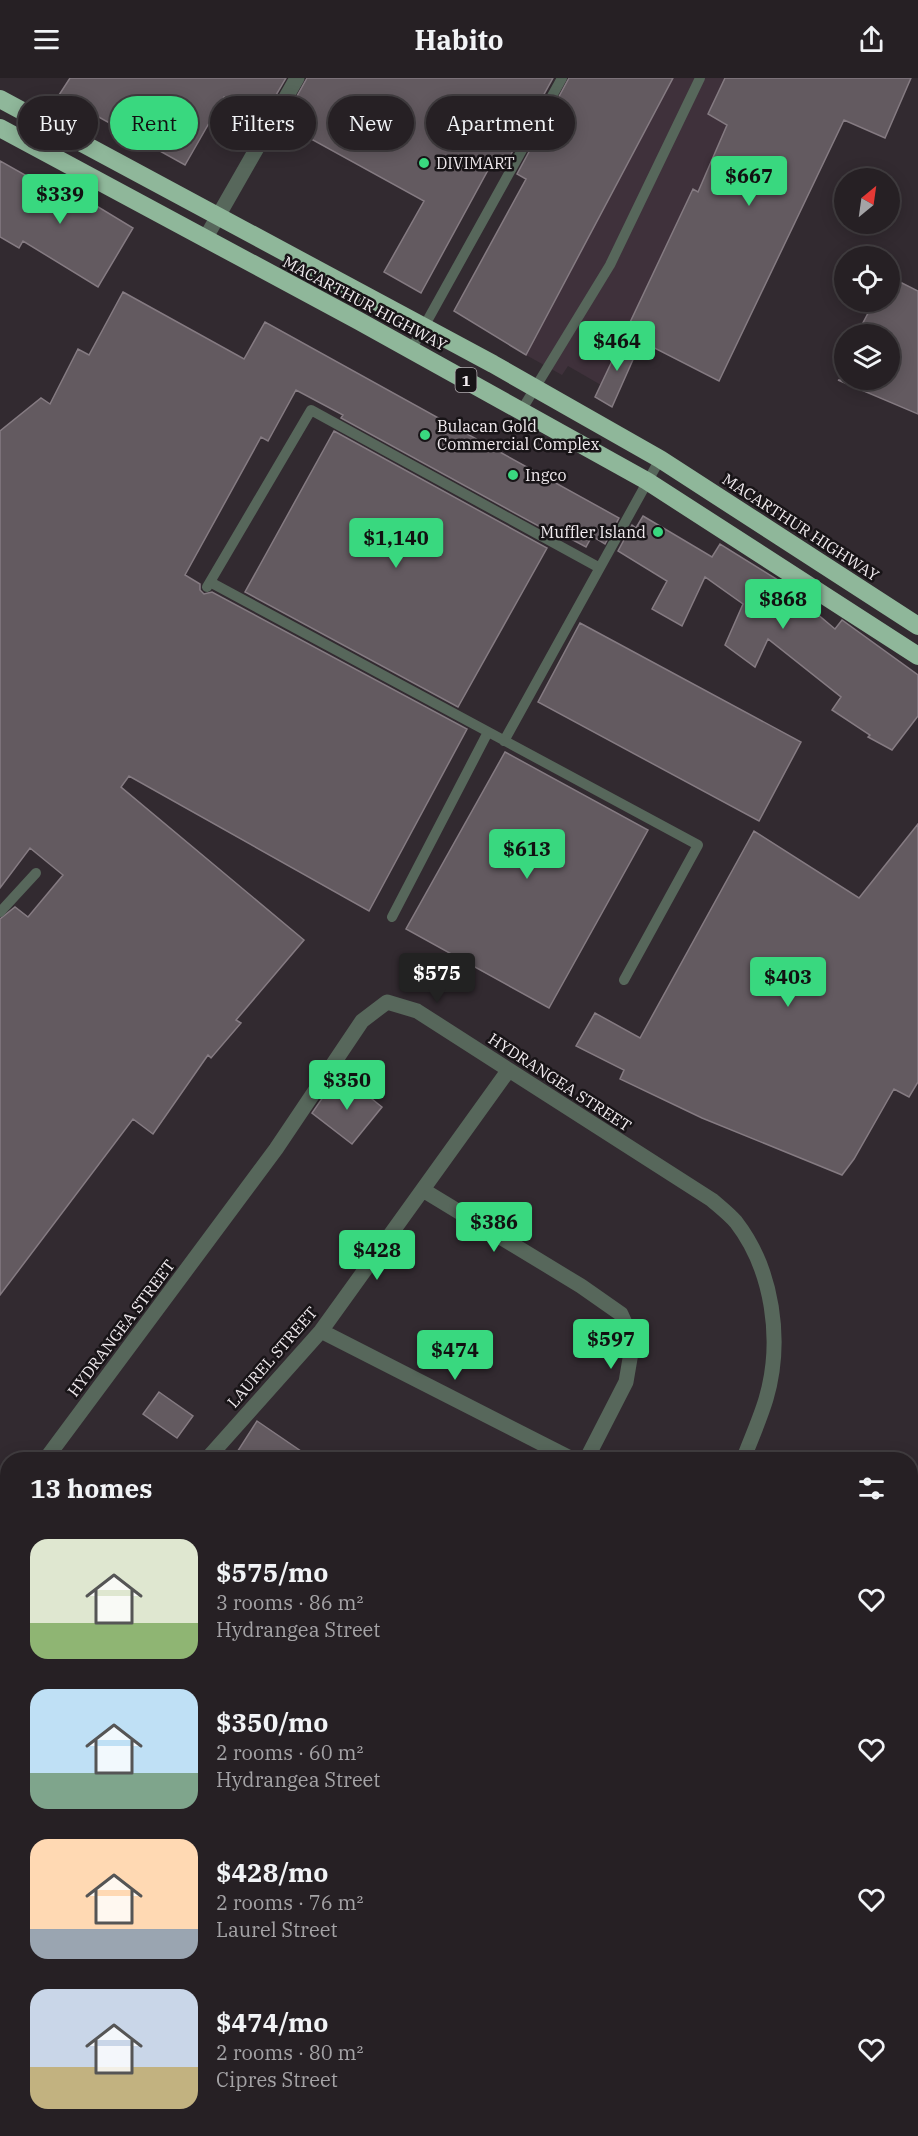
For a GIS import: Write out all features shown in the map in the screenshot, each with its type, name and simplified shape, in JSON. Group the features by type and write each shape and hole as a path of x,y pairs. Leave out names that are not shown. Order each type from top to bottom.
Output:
{"highway":[{"name":"MACARTHUR HIGHWAY","path":"0,99 424,327 660,459 918,626"},
{"name":"MACARTHUR HIGHWAY","path":"0,128 411,350 647,481 918,656"}],"street":[{"path":"204,239 297,78"},
{"name":"HYDRANGEA STREET","path":"51,1452 276,1149 362,1021 387,1002 417,1011 712,1200 735,1221 751,1245 771,1297 773,1359 766,1398 746,1452"},
{"name":"LAUREL STREET","path":"213,1452 321,1331 508,1071"},
{"path":"423,1190 621,1314 633,1341 626,1382 590,1452"},
{"path":"321,1331 558,1452"}],"lane":[{"path":"411,350 562,78"},
{"path":"521,411 533,387 610,265 700,78"},
{"path":"598,567 311,410 208,585 698,845 624,980"},
{"path":"504,741 598,567 660,459"},
{"path":"392,917 488,732"},
{"path":"0,912 36,873"}],"shaded area":[{"path":"673,78 725,78 709,114 727,125 701,193 693,189 601,385 568,366 562,375 526,355"}],"building":[{"path":"70,78 286,78 276,96 210,96 210,121 198,142 198,96 110,96 110,123 98,117 98,96 59,95"},
{"path":"307,78 553,78 543,96 426,96 426,150 513,150 504,167 493,161 421,293 384,272 424,201 331,150 414,150 414,96 328,96 328,148 316,142 316,96 297,96"},
{"path":"569,78 673,78 526,355 454,311 526,179 517,174 530,150 575,150 575,96 559,96"},
{"path":"725,78 911,78 885,138 844,120 719,381 625,333 693,189 698,192 727,125 708,114"},
{"path":"158,150 194,150 185,165"},
{"path":"0,161 62,196 67,188 133,228 98,287 23,241 19,248 0,237"},
{"path":"900,282 918,291 918,414 862,390 900,390 900,324 862,324 869,312 900,312"},
{"path":"123,292 244,359 265,322 619,518 605,544 592,536 586,547 556,531 555,535 341,418 343,415 296,390 268,441 261,437 185,575 200,584 200,590 204,594 212,592 467,729 369,911 129,776 121,787 304,940 236,1020 241,1023 211,1058 208,1055 153,1134 133,1119 0,1295 0,919 15,907 28,917 63,875 30,848 0,888 0,431 41,398 50,404 78,349 89,355"},
{"path":"623,338 639,346 612,407 595,397"},
{"path":"334,431 547,548 458,707 245,592"},
{"path":"643,516 712,557 720,544 791,588 790,591 835,629 842,620 918,675 918,716 892,750 868,737 870,735 832,710 841,697 768,639 755,667 725,645 743,604 705,577 682,626 652,609 667,581 618,551 632,525 636,528"},
{"path":"580,623 801,742 759,821 538,702"},
{"path":"505,752 648,830 549,1008 406,929"},
{"path":"918,824 918,1082 909,1097 894,1089 854,1159 842,1175 702,1118 620,1079 624,1070 576,1046 595,1013 640,1038 754,831 859,898"},
{"path":"351,1082 382,1107 352,1144 312,1113 332,1084 343,1093"},
{"path":"159,1392 193,1416 177,1438 143,1414"},
{"path":"257,1421 302,1452 237,1452"}],"place":[{"name":"DIVIMART","path":"424,163"},
{"name":"Bulacan Gold Commercial Complex","path":"425,435"},
{"name":"Ingco","path":"513,475"},
{"name":"Muffler Island","path":"658,532"}]}
